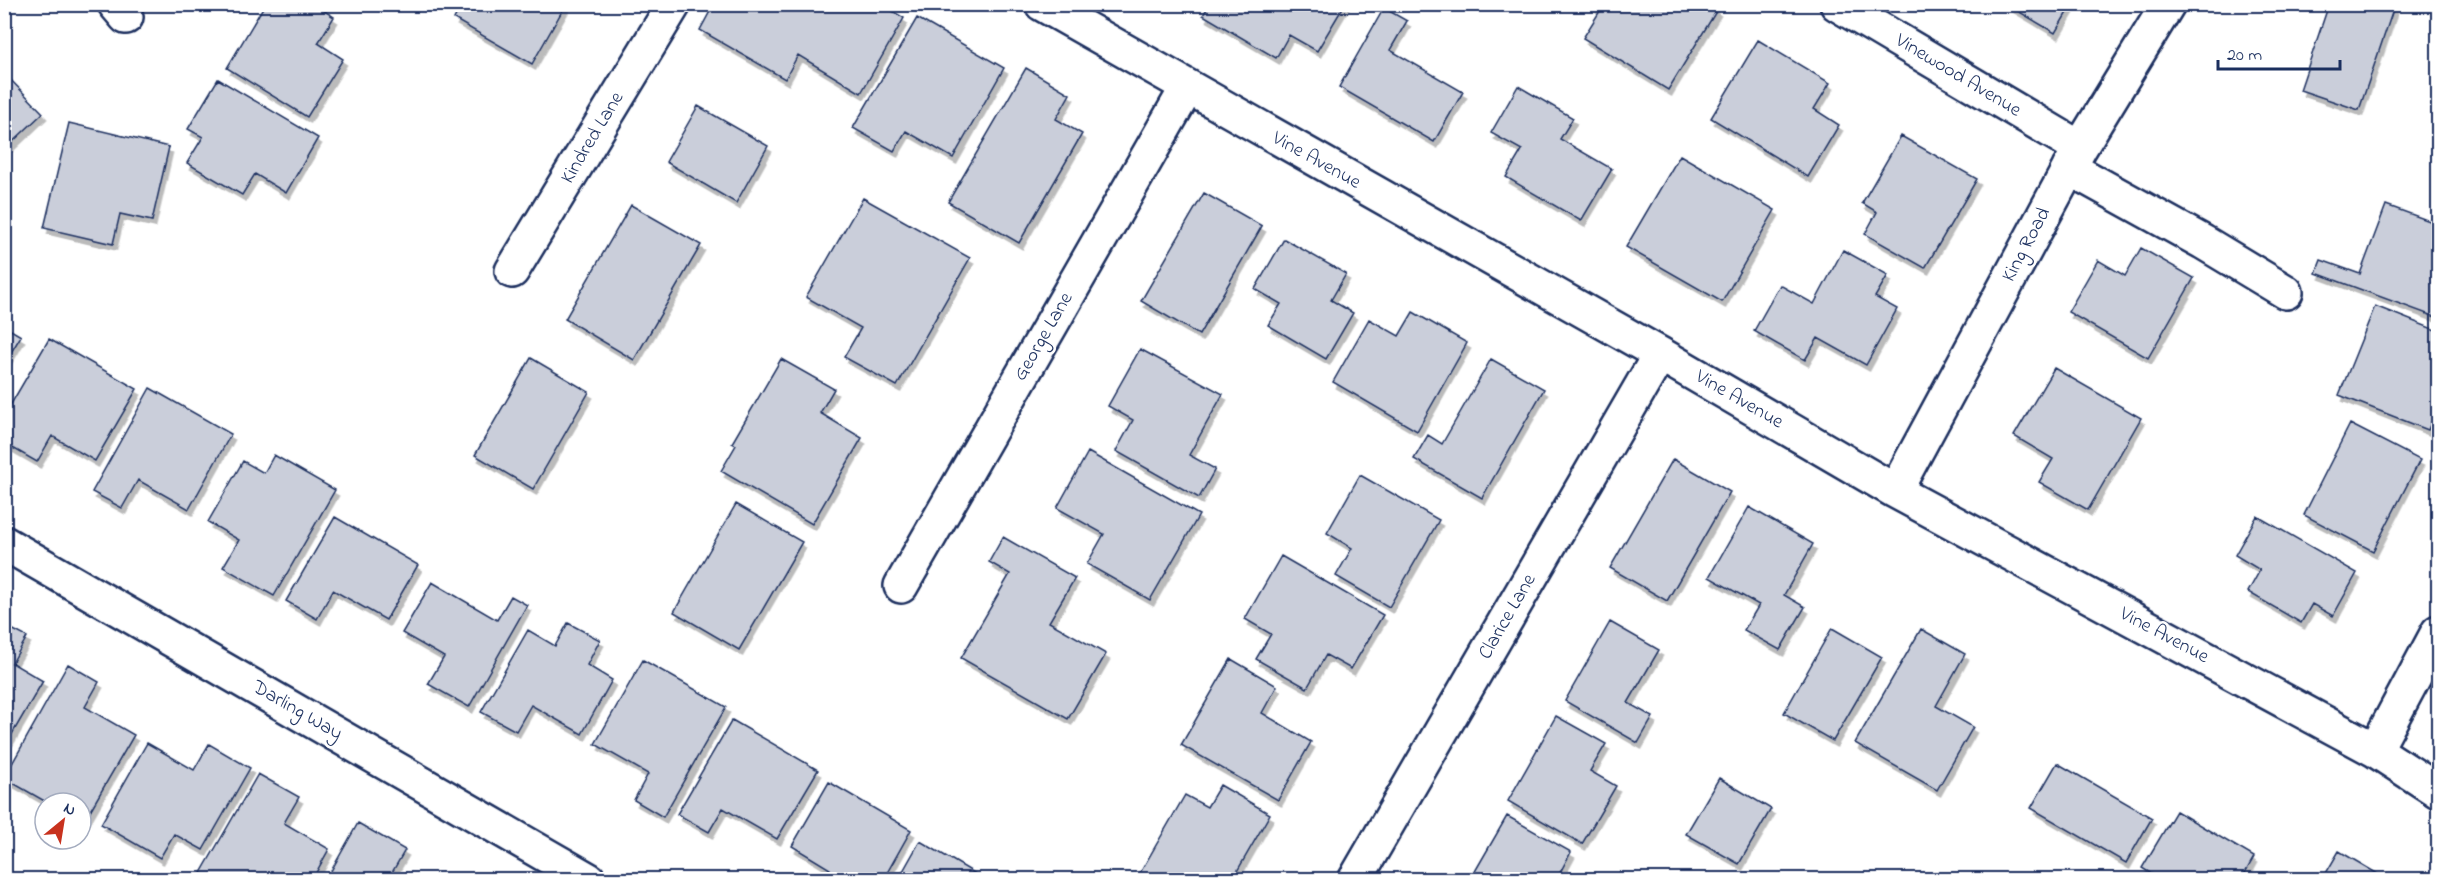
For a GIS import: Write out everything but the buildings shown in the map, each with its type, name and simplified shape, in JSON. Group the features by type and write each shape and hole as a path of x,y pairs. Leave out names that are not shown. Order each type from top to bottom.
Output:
{"street":[{"name":"Kindred Lane","path":"512,271 674,4"},
{"name":"Vine Avenue","path":"1042,4 1660,354 1895,491 2375,750 2439,791"},
{"name":"Vinewood Avenue","path":"1837,4 2212,247 2286,292"},
{"name":"King Road","path":"1895,491 2074,158 2168,4"},
{"name":"George Lane","path":"901,586 1187,88"},
{"name":"Clarice Lane","path":"1355,879 1660,354"},
{"name":"Darling Way","path":"4,543 589,879"},
{"path":"2375,750 2439,632"}]}
